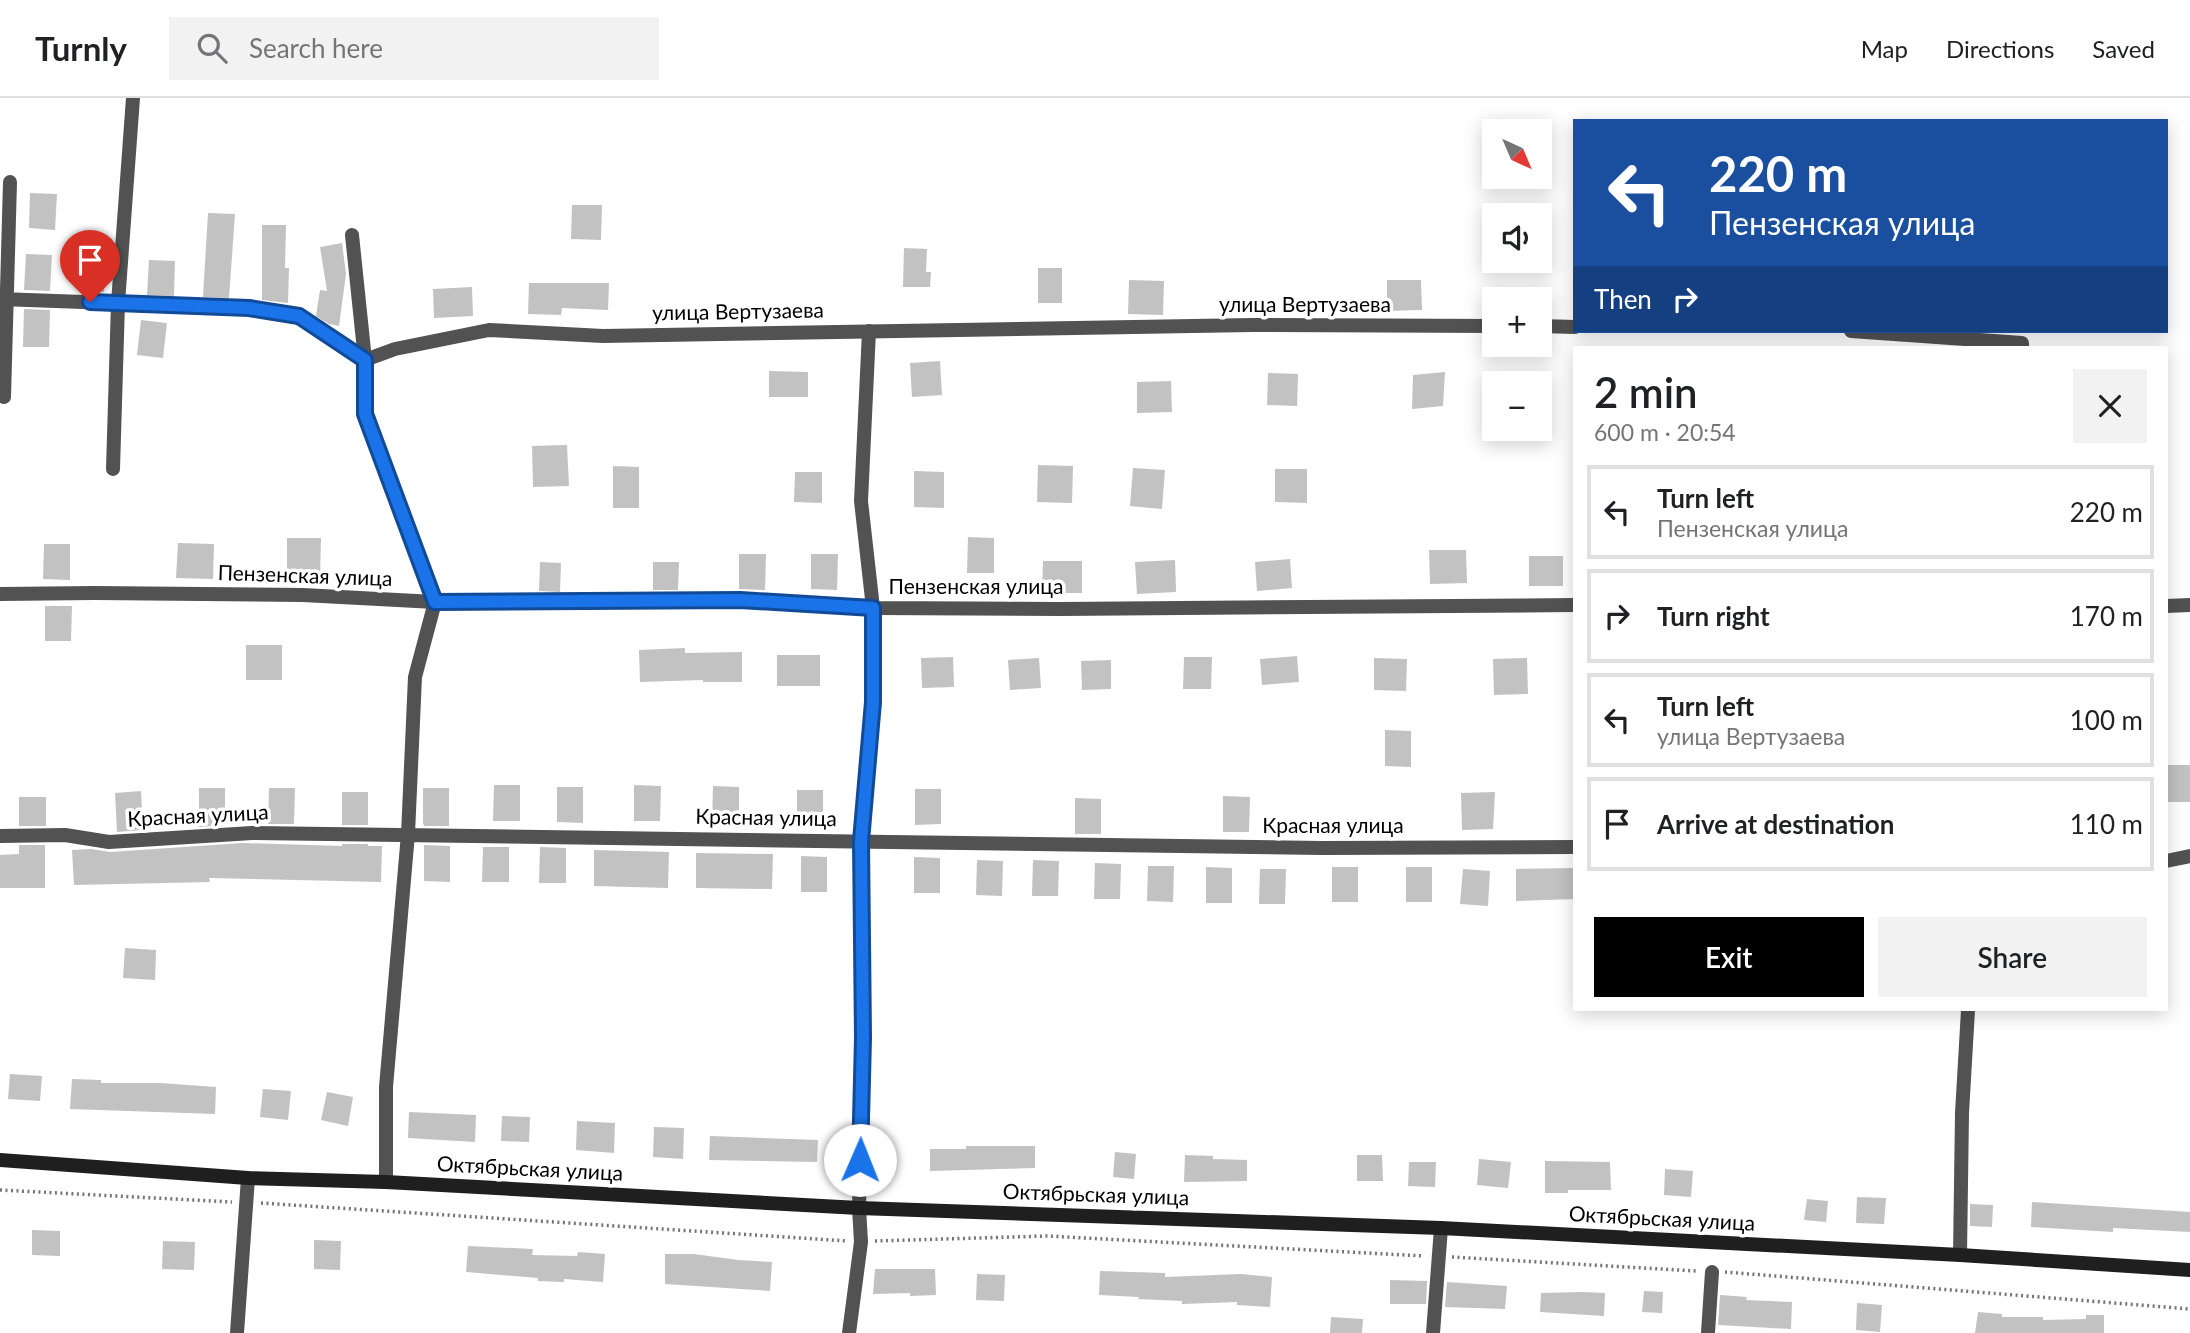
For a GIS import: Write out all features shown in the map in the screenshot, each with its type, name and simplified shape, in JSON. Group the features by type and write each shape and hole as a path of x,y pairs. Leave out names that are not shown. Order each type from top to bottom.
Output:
{"main road":[{"name":"Октябрьская улица","path":"0,1160 248,1178 386,1182 859,1208 1441,1228 2190,1270"}],"street":[{"path":"113,469 118,303 133,98"},
{"path":"4,397 3,299 10,182"},
{"path":"352,235 365,360 365,414 435,602 415,677 408,834 386,1087 386,1182"},
{"path":"3,299 249,308 299,316 365,360"},
{"name":"улица Вертузаева","path":"365,360 395,349 489,330 603,336 1252,325 1482,326"},
{"path":"1552,327 1573,327"},
{"path":"849,1333 861,1242 861,841 873,702 873,608 861,501 869,331"},
{"path":"1874,333 2022,346"},
{"name":"Пензенская улица","path":"0,594 303,595 435,602 740,600 873,608 1573,605"},
{"path":"2168,606 2190,605"},
{"name":"Красная улица","path":"0,836 65,835 109,842 252,833 1322,848 1573,847"},
{"path":"2168,861 2190,856"},
{"path":"1960,1255 1962,1113 1968,1011"},
{"path":"237,1333 248,1178"},
{"path":"1433,1333 1441,1228"},
{"path":"1708,1333 1712,1272"}],"path":[{"path":"0,1190 247,1202 861,1242 1047,1236 1749,1272 2190,1309"}],"building":[{"path":"30,193 57,194 55,230 29,228"},
{"path":"572,205 602,205 601,240 571,239"},
{"path":"208,213 235,214 229,298 203,297"},
{"path":"262,225 286,225 285,268 289,268 288,303 262,300"},
{"path":"342,243 346,274 339,326 329,324 316,316 320,290 327,291 320,247"},
{"path":"904,248 927,249 926,272 931,272 930,287 903,287"},
{"path":"26,254 52,255 50,291 24,290"},
{"path":"79,255 106,257 104,292 78,291"},
{"path":"149,260 175,261 174,296 147,295"},
{"path":"1038,268 1062,268 1062,303 1038,303"},
{"path":"1129,280 1164,281 1163,315 1128,314"},
{"path":"1387,280 1421,280 1422,310 1387,311"},
{"path":"529,283 609,283 608,310 562,308 561,315 528,314"},
{"path":"472,287 473,316 434,318 433,289"},
{"path":"24,309 50,310 49,347 23,347"},
{"path":"141,320 167,323 163,358 137,355"},
{"path":"940,361 942,395 912,397 910,363"},
{"path":"769,371 808,372 808,397 769,397"},
{"path":"1445,372 1443,406 1412,409 1413,375"},
{"path":"1268,373 1298,374 1297,406 1267,405"},
{"path":"1171,381 1172,412 1137,413 1137,382"},
{"path":"567,445 569,486 533,487 532,446"},
{"path":"1038,465 1073,466 1072,503 1037,502"},
{"path":"613,466 639,467 639,508 613,508"},
{"path":"1133,468 1165,470 1162,509 1130,506"},
{"path":"1275,469 1307,469 1307,503 1275,502"},
{"path":"914,471 944,472 944,508 914,507"},
{"path":"795,472 822,472 822,503 794,502"},
{"path":"968,537 994,538 994,573 967,573"},
{"path":"287,538 321,538 320,578 287,578"},
{"path":"178,543 214,544 213,579 176,578"},
{"path":"44,544 70,544 70,580 43,579"},
{"path":"1429,550 1466,550 1467,583 1430,584"},
{"path":"739,554 766,554 765,590 739,589"},
{"path":"811,554 838,554 837,590 811,589"},
{"path":"1529,556 1563,556 1563,586 1529,586"},
{"path":"1290,559 1292,588 1257,591 1255,562"},
{"path":"1175,560 1176,592 1137,594 1135,562"},
{"path":"1043,561 1082,561 1082,593 1042,593"},
{"path":"540,562 561,563 560,592 539,591"},
{"path":"653,562 679,562 678,590 653,590"},
{"path":"45,606 72,606 71,641 45,641"},
{"path":"246,645 282,645 282,680 246,680"},
{"path":"685,648 685,653 742,652 742,682 640,682 639,650"},
{"path":"777,655 820,655 820,686 777,686"},
{"path":"1297,656 1299,682 1262,685 1260,659"},
{"path":"953,657 954,687 922,688 921,658"},
{"path":"1184,657 1212,657 1211,689 1183,689"},
{"path":"1039,658 1041,688 1010,690 1008,660"},
{"path":"1374,658 1407,659 1406,691 1374,690"},
{"path":"1527,658 1528,694 1494,695 1493,659"},
{"path":"1111,660 1111,689 1082,690 1081,661"},
{"path":"1385,730 1411,731 1411,767 1385,766"},
{"path":"2168,765 2190,765 2190,802 2168,802"},
{"path":"494,785 520,785 520,821 493,821"},
{"path":"634,785 661,786 660,821 634,821"},
{"path":"713,786 739,787 739,822 712,822"},
{"path":"557,787 583,787 583,823 557,822"},
{"path":"199,788 225,788 225,825 199,827"},
{"path":"269,788 295,788 294,824 268,824"},
{"path":"423,788 449,788 449,826 424,826"},
{"path":"915,789 941,789 941,824 915,825"},
{"path":"797,790 823,790 823,826 797,825"},
{"path":"141,791 143,830 117,832 115,793"},
{"path":"342,792 368,792 368,825 342,825"},
{"path":"1495,792 1493,829 1462,830 1461,793"},
{"path":"1223,796 1250,797 1249,832 1223,832"},
{"path":"19,797 46,797 46,826 19,826"},
{"path":"1075,798 1101,799 1101,834 1075,834"},
{"path":"243,843 382,846 381,882 209,878 210,882 74,885 72,850 110,852"},
{"path":"19,845 45,845 45,888 0,888 0,855 19,854"},
{"path":"424,845 450,846 450,882 424,881"},
{"path":"483,847 509,847 509,882 482,882"},
{"path":"540,847 566,848 566,883 539,883"},
{"path":"594,850 669,852 668,888 594,886"},
{"path":"696,853 773,854 772,889 696,888"},
{"path":"801,856 827,857 827,892 801,892"},
{"path":"914,857 940,858 940,893 914,893"},
{"path":"977,860 1003,861 1002,896 976,895"},
{"path":"1033,860 1059,861 1058,896 1032,896"},
{"path":"1095,863 1121,864 1120,899 1094,899"},
{"path":"1148,866 1174,866 1173,902 1147,901"},
{"path":"1206,867 1232,868 1232,903 1206,903"},
{"path":"1332,867 1358,867 1358,902 1332,902"},
{"path":"1406,867 1432,867 1432,902 1406,902"},
{"path":"1573,868 1573,899 1516,901 1516,869"},
{"path":"1260,869 1286,869 1285,904 1259,904"},
{"path":"1463,869 1490,871 1488,906 1460,904"},
{"path":"125,948 156,950 155,980 123,978"},
{"path":"10,1074 42,1076 40,1101 8,1099"},
{"path":"72,1079 101,1080 101,1083 216,1087 215,1114 70,1109"},
{"path":"263,1089 291,1091 288,1120 260,1117"},
{"path":"327,1092 353,1097 348,1126 321,1120"},
{"path":"409,1112 476,1115 475,1142 408,1138"},
{"path":"502,1116 530,1117 529,1142 501,1141"},
{"path":"577,1121 615,1123 614,1153 576,1150"},
{"path":"654,1127 684,1128 683,1159 653,1157"},
{"path":"710,1136 818,1140 817,1162 709,1160"},
{"path":"966,1146 1035,1146 1035,1168 930,1171 930,1149 966,1149"},
{"path":"1115,1152 1136,1154 1134,1179 1113,1177"},
{"path":"1185,1155 1247,1160 1247,1181 1184,1182"},
{"path":"1357,1155 1382,1155 1383,1181 1357,1181"},
{"path":"1479,1159 1511,1162 1508,1188 1477,1185"},
{"path":"1545,1161 1610,1162 1611,1190 1545,1193"},
{"path":"1409,1162 1436,1162 1435,1187 1408,1186"},
{"path":"1665,1169 1693,1171 1691,1197 1664,1195"},
{"path":"1857,1197 1886,1198 1884,1224 1856,1223"},
{"path":"1807,1199 1828,1201 1826,1222 1804,1220"},
{"path":"2032,1202 2190,1212 2190,1232 2113,1228 2113,1232 2031,1227"},
{"path":"1970,1204 1993,1205 1992,1227 1970,1226"},
{"path":"32,1230 60,1231 60,1256 32,1255"},
{"path":"314,1240 341,1241 340,1270 314,1269"},
{"path":"163,1241 195,1242 194,1270 162,1269"},
{"path":"468,1246 533,1249 532,1255 577,1256 578,1252 605,1254 603,1282 564,1279 564,1282 538,1281 538,1278 466,1272"},
{"path":"665,1254 694,1254 772,1262 770,1291 665,1284"},
{"path":"875,1269 935,1269 936,1295 873,1294"},
{"path":"1100,1271 1165,1273 1165,1277 1241,1274 1272,1277 1270,1307 1237,1305 1237,1302 1182,1304 1182,1301 1099,1295"},
{"path":"977,1274 1005,1275 1004,1301 976,1300"},
{"path":"1390,1280 1427,1281 1426,1304 1390,1304"},
{"path":"1447,1282 1507,1286 1505,1309 1445,1307"},
{"path":"1644,1291 1663,1292 1662,1313 1642,1312"},
{"path":"1541,1293 1605,1293 1604,1316 1540,1312"},
{"path":"1720,1295 1747,1297 1746,1300 1792,1302 1791,1329 1718,1325"},
{"path":"1857,1303 1882,1305 1880,1332 1856,1330"},
{"path":"1978,1312 2002,1314 2002,1317 2043,1317 2043,1320 2086,1319 2086,1315 2104,1315 2104,1333 1975,1333"},
{"path":"1331,1317 1363,1319 1362,1333 1330,1333"}],"route":[{"path":"90,302 249,308 299,316 365,360 365,414 435,602 740,600 873,608 873,702 861,841 863,1038 860,1160"}]}
